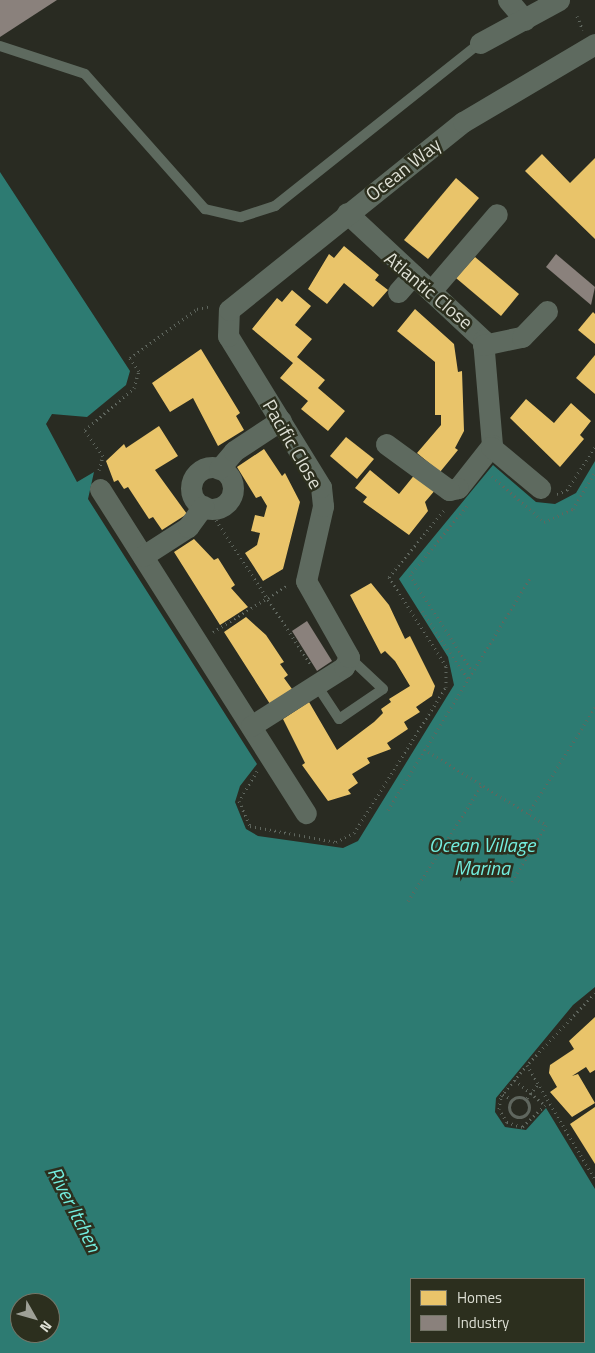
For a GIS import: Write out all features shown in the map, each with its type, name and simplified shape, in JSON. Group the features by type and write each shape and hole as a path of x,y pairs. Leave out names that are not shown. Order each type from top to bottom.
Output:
{"street":[{"path":"508,0 525,20"},
{"path":"480,44 559,0"},
{"name":"Ocean Way","path":"227,316 236,302 463,122 595,44"},
{"name":"Atlantic Close","path":"347,213 413,275 477,330 483,345 491,447"},
{"path":"431,291 497,214"},
{"path":"398,292 413,275"},
{"path":"483,345 522,337 547,311"},
{"name":"Pacific Close","path":"227,316 228,336 281,420 322,494 306,573 308,588 349,657"},
{"path":"219,470 234,451 281,420"},
{"path":"386,444 463,495 491,447 540,488"},
{"path":"143,556 188,527 206,508 223,506 231,496 232,482 219,470 208,468 194,479 192,493 206,508"},
{"path":"99,481 143,556 306,813"},
{"path":"251,726 344,667 349,657"}],"lane":[{"path":"0,46 85,74 205,209 241,217 275,206 480,44"},
{"path":"319,683 339,719 383,689 349,657"}],"path":[{"path":"99,481 103,456 85,430 134,388 139,371 130,358 197,309 208,305 227,316"},
{"path":"540,488 552,494 567,490 595,447"},
{"path":"486,484 492,476 544,522 572,509 595,472"},
{"path":"463,495 410,574 472,671"},
{"path":"262,765 239,802 250,826 336,842 354,833 446,687 446,666 389,577 456,496 463,495"},
{"path":"206,508 269,597 319,683"},
{"path":"198,642 306,573"},
{"path":"388,810 530,578"},
{"path":"422,611 468,679"},
{"path":"528,814 595,707"},
{"path":"424,749 546,825 511,883"},
{"path":"408,902 482,785"},
{"path":"515,1080 545,1106 535,1120 522,1127 507,1122 500,1109 503,1094 515,1080 527,1066 595,993"},
{"path":"527,1066 595,1179"},
{"path":"528,1114 527,1098 538,1084"},
{"path":"503,1094 511,1100 527,1098"},
{"path":"507,1122 511,1115 511,1100"},
{"path":"511,1115 528,1114 535,1120"}],"water":[{"path":"0,172 130,371 126,385 87,417 52,414 46,424 77,482 94,472 88,499 257,764 240,786 235,802 246,829 258,836 343,848 358,841 454,685 448,657 399,579 493,465 536,502 555,504 576,493 595,461 595,987 573,1005 496,1098 495,1112 505,1127 526,1130 546,1108 595,1189 595,1353 0,1353"}],"building: Homes":[{"path":"542,154 570,183 595,158 595,239 525,171"},
{"path":"456,178 479,198 428,259 404,240"},
{"path":"344,246 379,275 375,280 388,290 373,307 344,283 327,304 308,289 329,254 334,258"},
{"path":"475,257 519,294 501,316 456,278"},
{"path":"292,290 311,306 295,325 312,339 297,357 325,380 318,388 345,411 328,431 301,409 308,401 280,378 293,363 252,329 277,298 282,302"},
{"path":"415,309 454,344 458,372 462,371 464,431 455,448 458,450 440,472 417,453 441,425 441,415 435,415 435,362 397,331"},
{"path":"593,312 595,314 595,344 578,330"},
{"path":"201,349 240,413 236,416 244,430 218,446 193,398 170,412 152,383"},
{"path":"595,355 595,394 576,378"},
{"path":"526,399 554,423 571,403 591,421 580,435 584,439 560,467 510,418"},
{"path":"159,426 178,456 155,470 187,514 162,530 153,517 149,519 128,487 124,489 118,480 114,482 106,461 124,444 126,448"},
{"path":"346,437 374,459 357,479 330,456"},
{"path":"264,449 282,476 285,473 300,502 283,569 263,581 245,553 257,545 260,533 251,531 255,515 264,517 267,506 261,496 256,498 237,467"},
{"path":"370,470 399,494 416,473 436,489 425,502 428,511 409,535 363,502 367,497 355,488"},
{"path":"194,539 214,560 218,558 235,585 231,588 248,607 220,625 174,552"},
{"path":"371,583 389,605 405,639 410,636 435,686 432,696 416,707 420,712 404,722 408,729 387,743 391,749 367,758 370,763 352,774 358,783 348,790 351,794 328,801 302,765 305,763 283,719 309,702 337,750 374,722 383,713 381,709 391,702 389,699 410,686 395,661 385,651 381,654 350,595"},
{"path":"246,617 266,635 284,662 280,664 288,675 284,678 292,689 270,704 224,632"},
{"path":"595,1017 595,1070 590,1073 586,1067 572,1076 578,1074 595,1103 572,1117 550,1092 557,1087 549,1073 550,1065 574,1049 569,1041"},
{"path":"595,1107 595,1164 570,1124"}],"building: Industry":[{"path":"0,0 57,0 0,37"},
{"path":"556,254 595,287 591,305 546,267"},
{"path":"307,621 332,661 317,671 292,631"}],"water label":[{"name":"Ocean Village Marina","path":"482,856"},
{"name":"River Itchen","path":"75,1209"}]}
